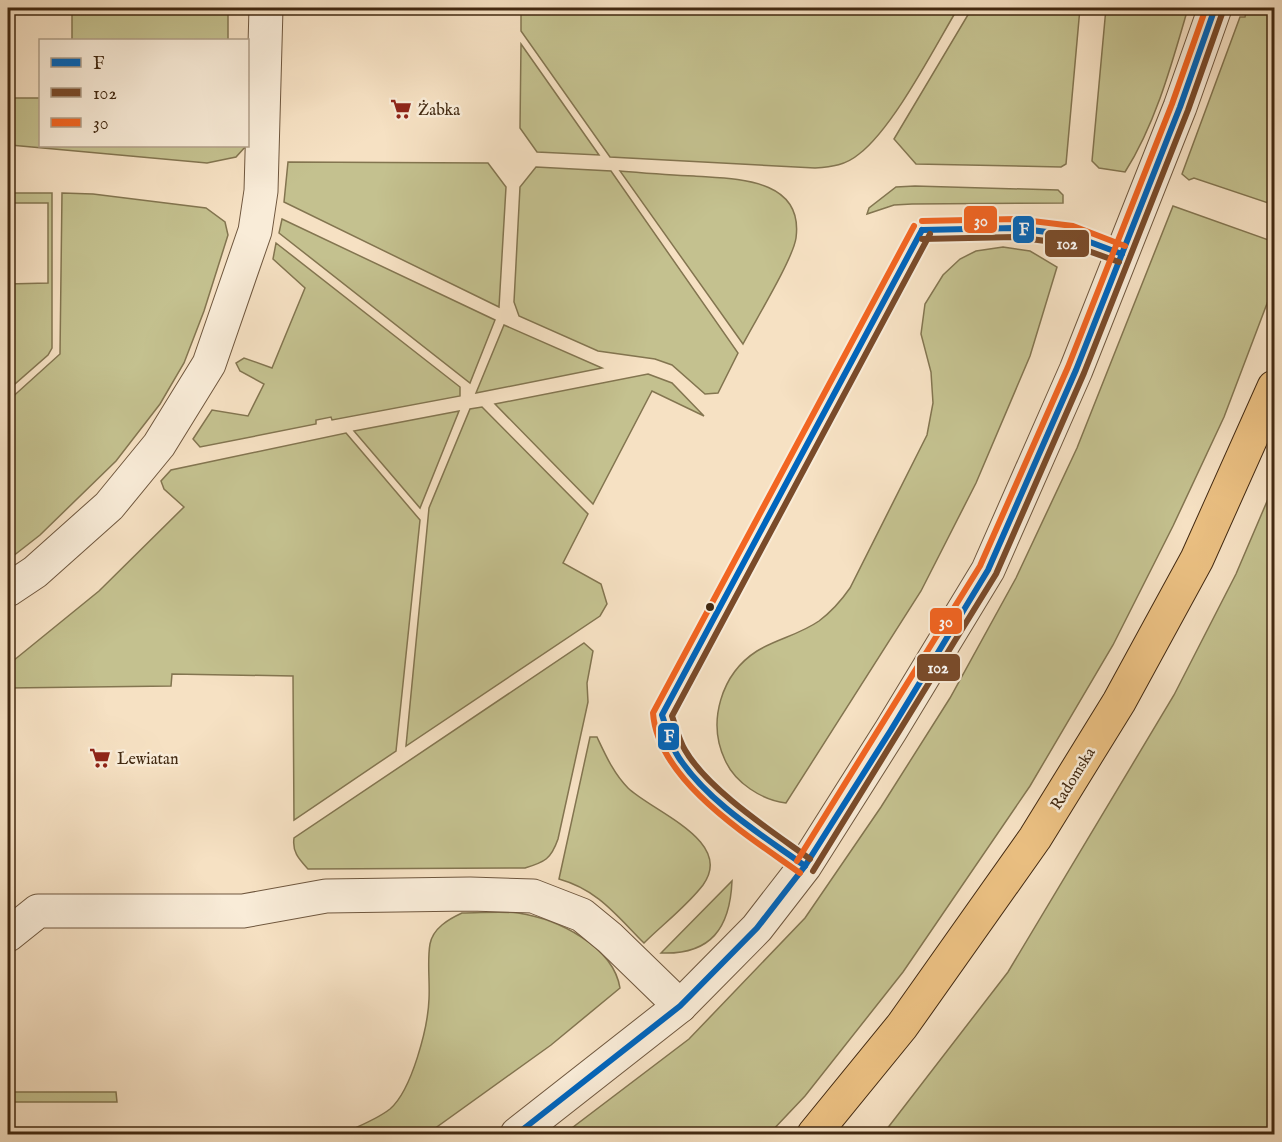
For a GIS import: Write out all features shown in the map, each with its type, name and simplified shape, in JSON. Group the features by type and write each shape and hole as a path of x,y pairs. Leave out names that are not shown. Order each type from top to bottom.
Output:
{"main road":[{"name":"Radomska","path":"814,1134 902,1026 1035,838 1113,711 1197,559 1275,387"}],"street":[{"path":"8,590 35,572 109,506 159,445 209,364 255,231 261,192 266,8"},
{"path":"517,1134 680,1006 758,928 805,866 988,570 1076,370 1180,107 1215,8"},
{"path":"8,935 38,911 243,911 326,896 504,894 533,896 582,915 680,1006"}],"shaded area":[{"path":"72,8 228,8 228,39 72,39"},
{"path":"521,8 958,8 913,86 872,142 849,161 815,168 610,157 521,31"},
{"path":"972,8 1080,8 1066,164 1061,167 916,164 894,139"},
{"path":"1106,8 1188,8 1154,113 1125,172 1099,168 1092,161"},
{"path":"1247,8 1274,8 1274,205 1194,178 1189,180 1182,174 1240,17 1245,17"},
{"path":"521,44 599,155 537,152 520,128"},
{"path":"8,98 39,98 39,147 245,147 236,157 207,163 10,145 8,144"},
{"path":"288,162 488,163 506,187 499,307 284,202"},
{"path":"536,167 611,171 738,353 718,393 705,394 672,365 655,359 598,351 519,316 514,302 520,187"},
{"path":"620,171 746,181 778,192 789,203 796,218 796,238 793,248 781,275 743,344"},
{"path":"896,187 1058,190 1063,195 1063,203 894,205 867,214 869,208"},
{"path":"8,193 52,193 52,348 48,355 8,390 8,284 48,283 48,203 8,203"},
{"path":"62,193 93,194 206,208 225,222 228,235 204,311 184,363 160,404 116,461 40,535 8,560 8,401 60,354"},
{"path":"1173,206 1274,242 1274,285 1224,417 1173,526 1113,645 1030,786 903,972 805,1096 769,1134 564,1134 689,1039 805,918 881,807 950,698 1016,578 1077,448"},
{"path":"282,219 495,320 470,383 279,233"},
{"path":"276,243 460,387 460,396 332,420 331,417 316,420 316,424 200,447 193,439 212,410 248,416 264,384 240,371 236,363 244,358 272,368 305,288 273,259"},
{"path":"1003,247 1030,251 1057,267 1030,356 976,483 921,591 786,803 768,798 742,783 725,760 717,730 721,700 726,686 734,672 757,651 819,621 836,606 850,588 927,435 933,403 931,372 921,334 925,304 943,275 960,259 976,251"},
{"path":"504,325 602,368 476,393"},
{"path":"648,374 672,383 704,416 652,391 593,504 495,404"},
{"path":"482,407 588,514 563,563 601,584 607,604 600,616 406,746 429,508 470,409"},
{"path":"459,411 420,508 354,431"},
{"path":"346,433 420,520 396,751 294,820 293,676 172,674 171,686 8,688 8,665 99,591 184,507 164,489 161,481 171,470"},
{"path":"1274,485 1274,1134 883,1134 1008,972 1174,695 1236,574"},
{"path":"584,643 593,651 587,683 588,702 558,839 553,851 546,859 525,868 308,869 299,858 294,847 294,838"},
{"path":"590,737 597,737 614,771 628,788 687,829 700,841 708,855 710,869 703,885 644,943 596,897 559,879"},
{"path":"732,881 727,912 722,925 714,935 693,949 661,953"},
{"path":"462,913 518,913 550,921 566,928 595,947 607,959 620,988 551,1045 427,1134 341,1134 385,1113 398,1100 405,1088 412,1073 426,1025 430,944 434,933 442,925"},
{"path":"8,1092 116,1092 117,1102 8,1102"}],"transit line":[{"name":"30","path":"797,861 980,566 1068,367 1172,104 1206,8"},
{"name":"F","path":"517,1134 680,1006 757,928 805,866 891,730 988,570 1076,370 1180,107 1215,8"},
{"name":"102","path":"813,871 996,574 1084,373 1188,110 1223,11"},
{"name":"30","path":"922,221 1016,219 1073,226 1125,246"},
{"name":"30","path":"800,873 733,824 689,784 671,762 659,738 653,713 914,226"},
{"name":"F","path":"922,230 1015,228 1071,235 1122,254"},
{"name":"F","path":"805,866 754,830 705,790 676,753 662,715 922,230"},
{"name":"102","path":"810,859 742,809 709,780 685,750 672,716 930,234"},
{"name":"102","path":"922,239 1015,237 1069,244 1119,262"}],"place":[{"name":"Żabka","path":"401,109"},
{"name":"Lewiatan","path":"100,758"}]}
